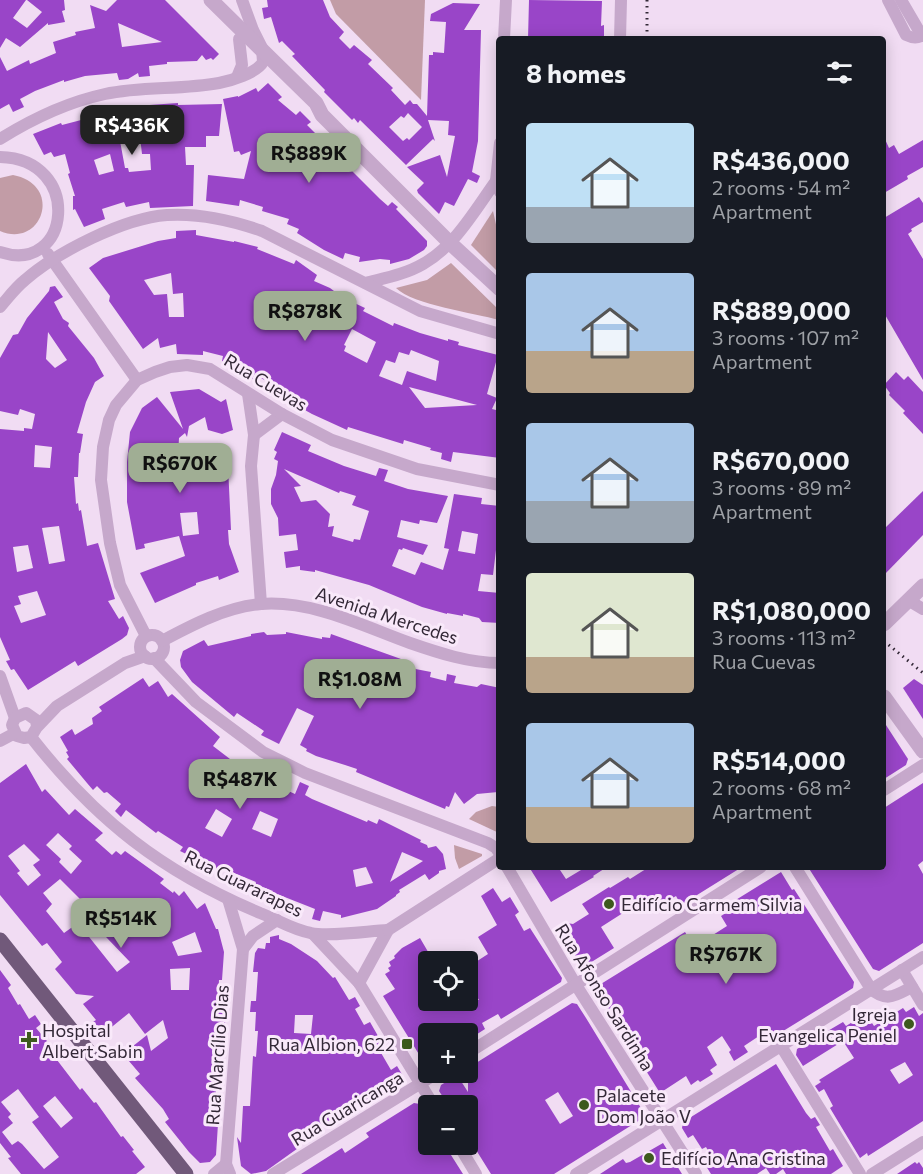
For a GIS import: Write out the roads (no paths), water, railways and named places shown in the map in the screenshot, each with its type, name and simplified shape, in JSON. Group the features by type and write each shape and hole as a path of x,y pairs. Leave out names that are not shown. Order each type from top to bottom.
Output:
{"main road":[{"path":"0,940 186,1174"}],"street":[{"path":"199,0 316,103 322,115 450,243 496,285"},
{"path":"211,0 235,32"},
{"path":"237,77 242,65 235,32 242,0"},
{"path":"0,140 33,120 70,104 105,94 219,83 256,70 262,55 242,0"},
{"path":"504,36 506,0"},
{"path":"620,36 621,0"},
{"path":"888,0 906,35 911,38 923,32"},
{"path":"901,0 923,32"},
{"path":"908,0 923,32"},
{"path":"0,157 28,162 40,170 50,181 56,194 58,208 57,223 44,248 31,254 17,255 0,252"},
{"path":"366,283 423,264 450,243 496,189"},
{"path":"0,307 25,279 52,261 113,229 145,218 167,215 211,217 262,231 420,311 496,333"},
{"path":"44,248 136,380 123,394 109,420 103,447 101,480 108,533 120,585 152,649 169,676 209,713 263,752 305,774 496,848"},
{"name":"Rua Cuevas","path":"136,380 170,367 187,365 210,369 282,414 332,440 417,469 496,484"},
{"path":"248,394 254,435 252,489 261,604"},
{"path":"254,435 282,414"},
{"path":"886,622 923,586"},
{"path":"908,600 923,609"},
{"name":"Avenida Mercedes","path":"34,732 57,706 183,630 230,611 261,604 304,606 440,653 496,663"},
{"path":"0,676 8,696 24,715 36,720 34,732 24,738 15,733 12,725 24,715"},
{"path":"886,700 923,751"},
{"name":"Avenida Mercedes","path":"24,715 57,706"},
{"name":"Rua Guararapes","path":"34,732 52,764 87,802 123,835 159,861 197,884 228,899 314,934"},
{"path":"0,741 15,733"},
{"path":"886,789 923,765"},
{"path":"359,983 388,930 496,859"},
{"name":"Rua Afonso Sardinha","path":"509,870 576,985 696,1174"},
{"path":"478,1047 756,870"},
{"path":"797,870 871,989 884,997 891,997 912,987"},
{"name":"Rua Marcílio Dias","path":"214,1174 228,1169 243,949 228,899"},
{"path":"243,949 253,936 277,920"},
{"path":"314,934 388,930"},
{"path":"314,934 359,983 427,1095"},
{"path":"576,1174 923,957"},
{"path":"902,970 923,1005"},
{"path":"781,1046 860,1174"},
{"name":"Rua Guaricanga","path":"273,1174 424,1083"},
{"path":"872,1174 923,1142"},
{"path":"465,1155 476,1174"}],"railway":[{"path":"647,0 647,36"},
{"path":"886,643 923,673"}],"place":[{"name":"Edifício Carmem Silvia","path":"609,904"},
{"name":"Igreja Evangelica Peniel","path":"909,1024"},
{"name":"Hospital Albert Sabin","path":"29,1040"},
{"name":"Rua Albion, 622","path":"407,1044"},
{"name":"Palacete Dom João V","path":"584,1105"},
{"name":"Edifício Ana Cristina","path":"649,1158"}]}
